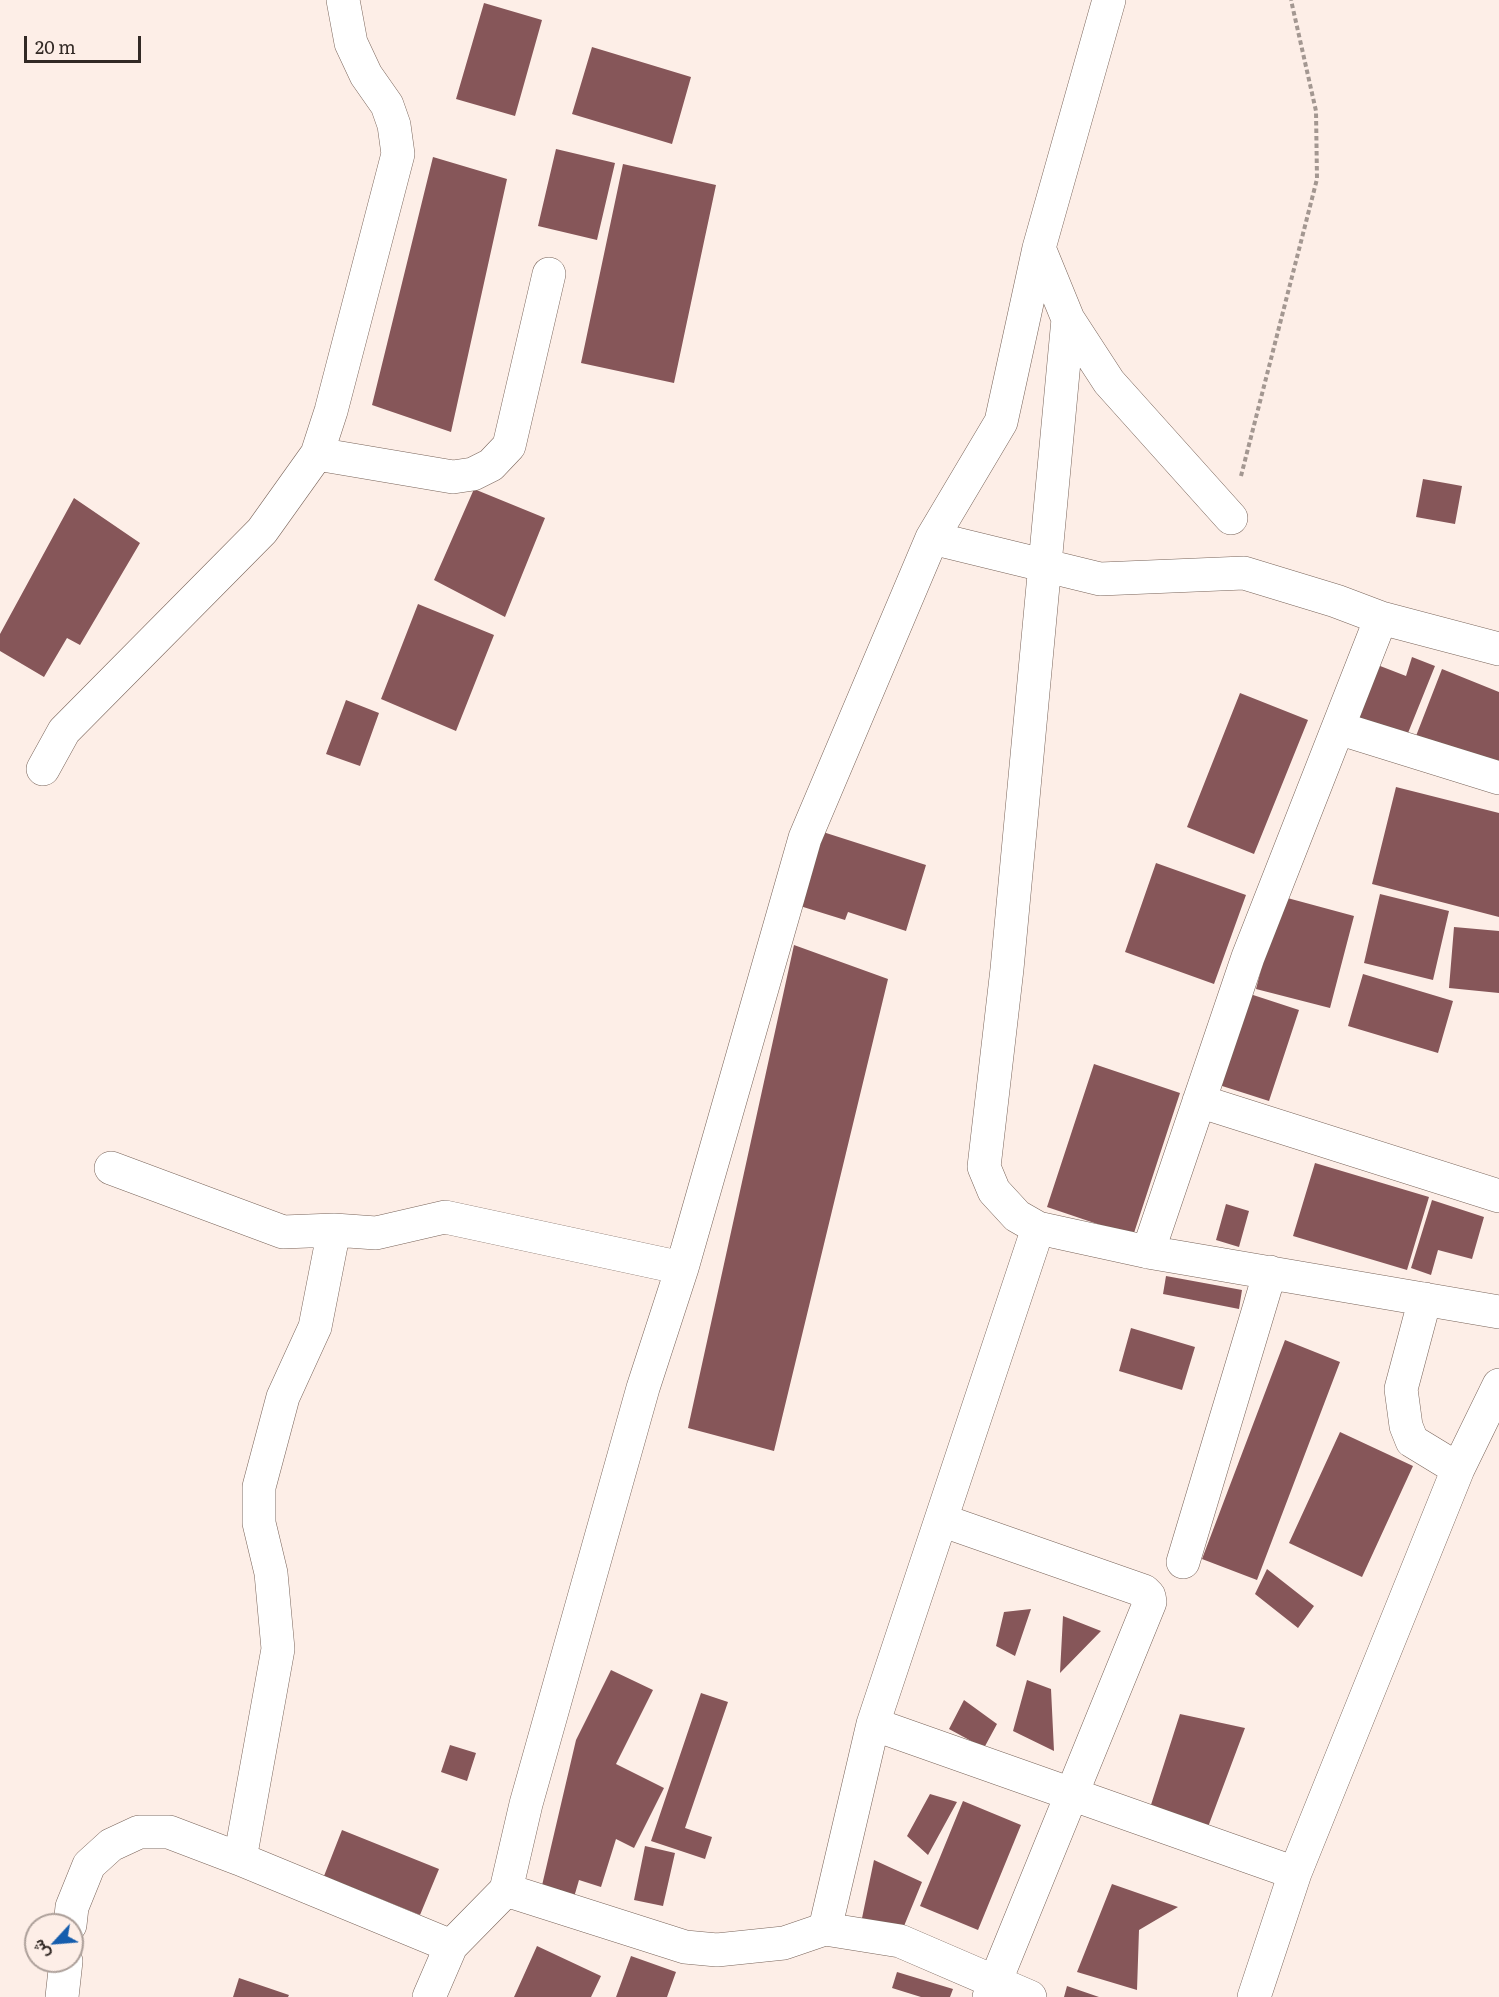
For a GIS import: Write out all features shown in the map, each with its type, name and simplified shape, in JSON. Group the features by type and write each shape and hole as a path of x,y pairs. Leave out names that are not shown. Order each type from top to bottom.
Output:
{"street":[{"path":"43,769 64,731 262,531 317,454 398,154 394,125 387,105 366,75 351,43 343,0"},
{"path":"429,1997 451,1946 506,1890 542,1746 643,1388 682,1268 805,838 932,538 1001,422 1039,248 1109,0"},
{"path":"1039,248 1068,319 1109,382 1231,518"},
{"path":"317,454 453,477 473,474 490,465 509,446 549,274"},
{"path":"1068,319 1007,969 984,1167 994,1191 1017,1216 1038,1228 1148,1251 1499,1312"},
{"path":"932,538 1100,579 1244,573 1336,601 1381,618 1499,649"},
{"path":"1148,1251 1248,957 1381,618"},
{"path":"1338,729 1499,778"},
{"path":"1199,1101 1499,1196"},
{"path":"111,1168 283,1232 334,1230 376,1233 445,1217 682,1268"},
{"path":"825,1929 873,1725 1038,1228"},
{"path":"240,1859 278,1649 270,1573 259,1523 259,1487 283,1397 315,1327 334,1230"},
{"path":"1183,1562 1270,1272"},
{"path":"1425,1299 1401,1389 1406,1426 1412,1440 1458,1469"},
{"path":"1254,1997 1295,1873 1458,1469 1499,1385"},
{"path":"941,1520 1144,1591 1149,1596 1150,1602 992,1988"},
{"path":"873,1725 1295,1873"},
{"path":"71,1913 89,1865 111,1845 139,1832 170,1832 451,1946"},
{"path":"506,1890 685,1947 717,1950 784,1943 825,1929 900,1941 992,1988 1030,1997"},
{"path":"62,1997 65,1973"}],"path":[{"path":"1231,518 1317,179 1317,111 1292,0"}],"building":[{"path":"484,3 542,20 515,116 456,99"},
{"path":"592,47 691,77 672,144 572,114"},
{"path":"556,149 615,163 597,240 538,226"},
{"path":"433,157 507,179 451,432 372,405"},
{"path":"623,164 716,185 674,383 581,363"},
{"path":"1423,479 1462,486 1455,524 1416,517"},
{"path":"474,489 545,518 505,617 434,580"},
{"path":"74,498 140,543 80,645 67,638 44,677 0,651 0,634"},
{"path":"418,604 494,635 456,731 381,699"},
{"path":"1412,657 1435,666 1406,738 1354,717 1375,664 1406,676"},
{"path":"1442,669 1499,692 1499,769 1416,736"},
{"path":"1240,693 1308,720 1254,854 1187,827"},
{"path":"346,700 379,713 360,766 326,754"},
{"path":"1396,787 1499,813 1499,917 1372,884"},
{"path":"823,832 926,865 906,931 848,912 845,920 800,906"},
{"path":"1156,863 1246,895 1214,984 1125,952"},
{"path":"1380,894 1449,911 1433,980 1364,963"},
{"path":"1280,896 1354,916 1330,1008 1256,989"},
{"path":"1454,927 1499,931 1499,993 1449,988"},
{"path":"794,945 888,979 774,1451 688,1428"},
{"path":"1363,974 1453,1001 1438,1053 1348,1026"},
{"path":"1247,993 1299,1010 1269,1101 1219,1085"},
{"path":"1094,1064 1180,1093 1133,1236 1047,1207"},
{"path":"1315,1163 1429,1197 1407,1270 1293,1236"},
{"path":"1432,1200 1484,1217 1472,1259 1438,1250 1431,1275 1411,1268"},
{"path":"1226,1204 1249,1211 1239,1247 1216,1240"},
{"path":"1166,1276 1242,1290 1239,1309 1163,1294"},
{"path":"1131,1328 1195,1347 1182,1390 1119,1371"},
{"path":"1285,1340 1340,1362 1257,1580 1202,1559"},
{"path":"1340,1432 1413,1466 1362,1577 1289,1543"},
{"path":"1267,1569 1314,1606 1298,1628 1255,1594"},
{"path":"1031,1609 1015,1656 996,1646 1004,1612"},
{"path":"1063,1616 1101,1631 1060,1673"},
{"path":"611,1670 653,1690 616,1764 664,1788 634,1848 616,1839 601,1887 579,1880 572,1904 540,1894 576,1740"},
{"path":"1027,1680 1051,1689 1054,1751 1013,1731"},
{"path":"701,1693 728,1702 685,1828 712,1837 705,1859 651,1841"},
{"path":"964,1700 997,1724 984,1748 949,1729"},
{"path":"1180,1714 1245,1728 1208,1827 1149,1811"},
{"path":"450,1745 476,1753 467,1781 441,1772"},
{"path":"930,1794 957,1802 928,1855 907,1836"},
{"path":"963,1801 1021,1825 978,1930 920,1906"},
{"path":"342,1830 439,1869 420,1915 324,1876"},
{"path":"645,1846 675,1853 663,1906 634,1900"},
{"path":"874,1860 922,1882 904,1926 861,1923"},
{"path":"1112,1884 1178,1907 1139,1930 1137,1990 1077,1972"},
{"path":"537,1946 601,1976 591,1997 514,1997"},
{"path":"631,1956 676,1972 667,1997 616,1997"},
{"path":"897,1972 953,1989 950,1997 921,1997 892,1988"},
{"path":"239,1978 289,1995 288,1997 233,1997"},
{"path":"1067,1986 1099,1997 1064,1997"}]}
